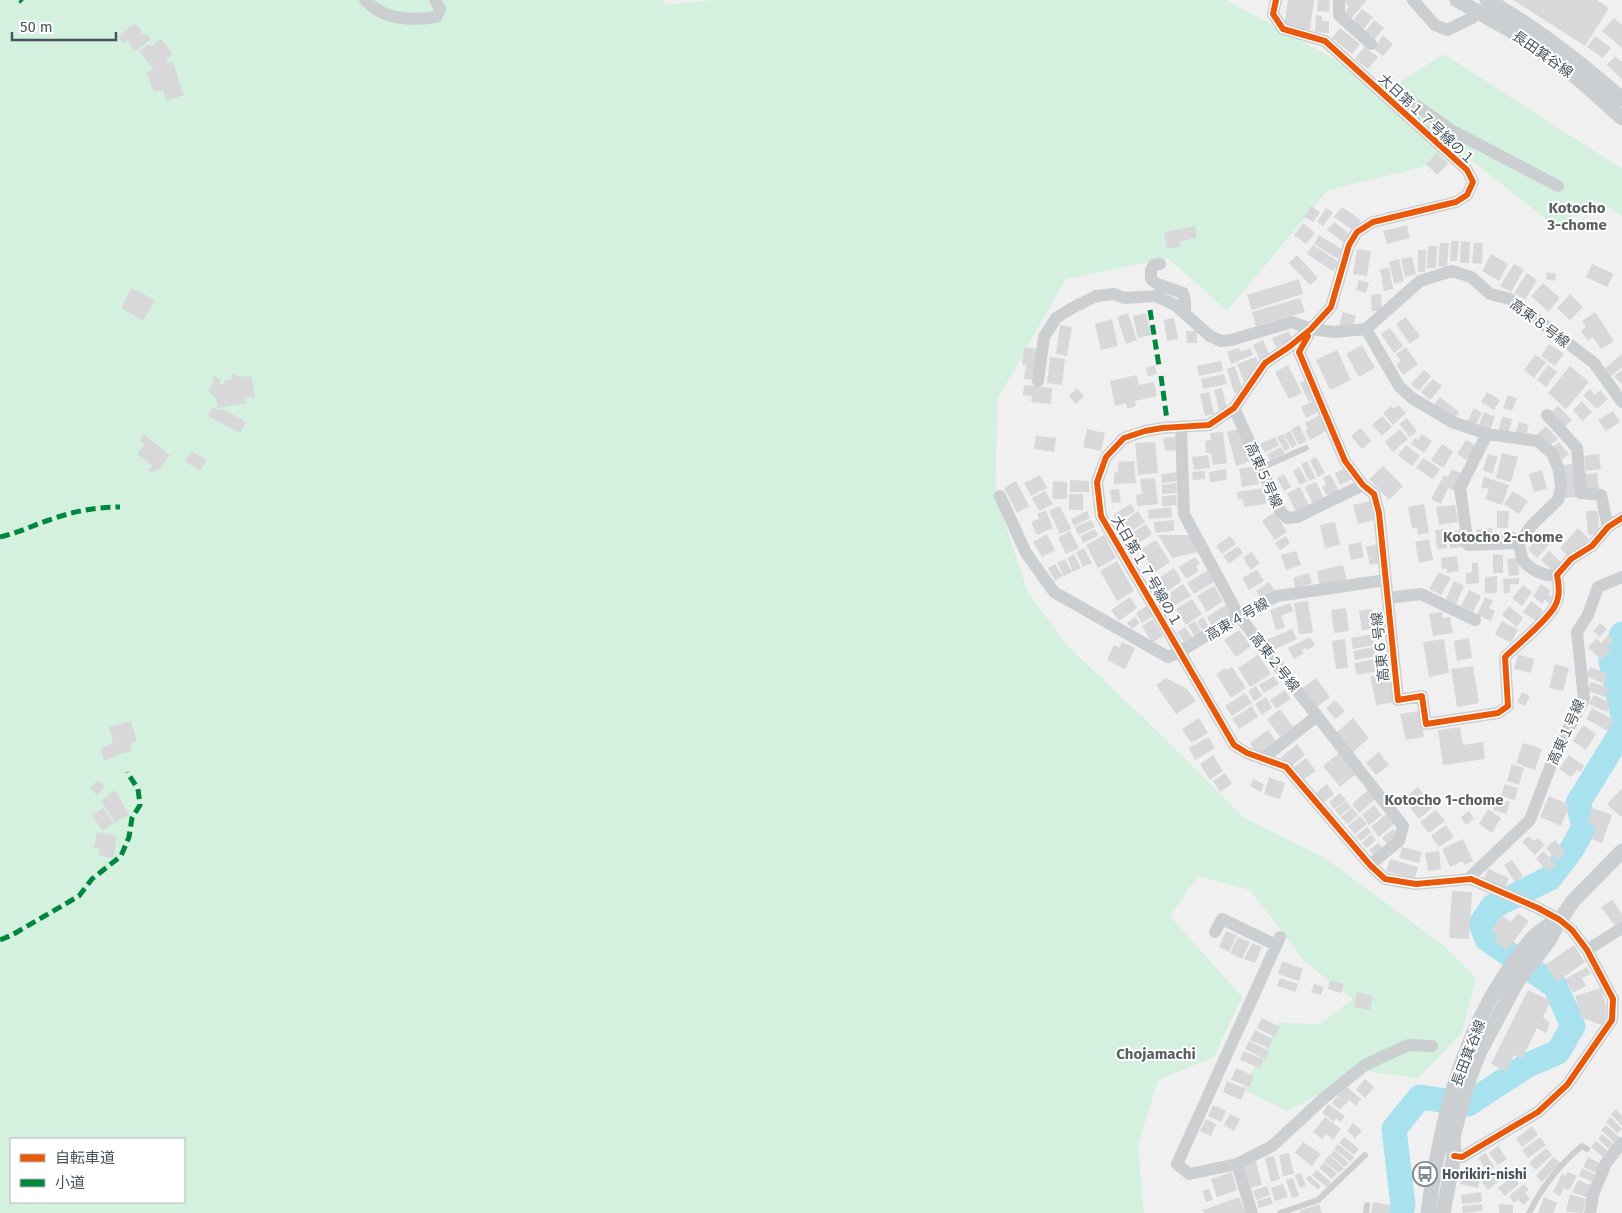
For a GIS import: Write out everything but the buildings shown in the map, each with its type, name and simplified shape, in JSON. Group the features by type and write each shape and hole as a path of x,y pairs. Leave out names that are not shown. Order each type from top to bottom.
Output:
{"street":[{"path":"365,0 373,9 388,16 418,20 436,17 440,9 435,0"},
{"path":"1339,0 1339,15 1370,44"},
{"path":"1413,0 1435,25 1447,30 1472,18 1473,9"},
{"name":"長田箕谷線","path":"1456,0 1518,34 1568,70 1622,118"},
{"name":"長田箕谷線","path":"1486,0 1512,14 1556,44 1622,100"},
{"name":"大日第１７号線の１","path":"1275,1 1273,14 1283,29 1325,42 1467,170 1473,182 1468,195 1456,202 1373,222 1357,232 1349,245 1331,307 1311,329 1265,363 1234,408 1209,425 1162,428 1124,438 1106,457 1097,482 1101,516 1234,745 1247,753 1286,767 1370,865 1385,879 1416,884 1470,879"},
{"path":"1398,108 1407,99 1451,130 1558,186"},
{"path":"1160,264 1154,265 1151,270 1152,279 1157,284 1183,293 1185,314"},
{"name":"高東８号線","path":"1366,329 1420,280 1452,272 1472,277 1490,294 1510,299 1594,363 1622,402"},
{"path":"1038,381 1044,337 1056,318 1096,296 1114,294 1124,298 1156,296 1175,305 1210,336 1221,341 1231,340 1292,322 1311,329 1334,332 1366,329 1399,386 1412,398 1452,422 1487,434 1537,441 1552,453 1559,470 1561,487 1558,500 1532,525 1519,543 1523,559 1536,571 1548,576 1557,575 1571,560 1592,546 1608,527 1622,518"},
{"name":"高東６号線","path":"1311,329 1299,352 1344,462 1363,485 1374,494 1379,513 1398,700 1422,696 1426,724 1498,713 1508,706 1505,656 1555,606 1559,586 1557,575"},
{"name":"高東５号線","path":"1234,408 1281,512 1287,518 1297,517 1363,485"},
{"path":"1546,416 1577,448 1581,493 1601,496 1608,527"},
{"name":"高東２号線","path":"1181,428 1184,514 1239,616 1403,826 1399,841 1370,865"},
{"path":"1487,434 1460,488 1468,545 1519,543"},
{"path":"1000,496 1026,553 1054,592 1168,657 1179,652"},
{"name":"高東１号線","path":"1470,879 1530,820 1555,754 1584,699 1577,632 1588,615 1598,587 1622,577"},
{"name":"高東４号線","path":"1179,652 1277,596 1386,580"},
{"path":"1388,598 1421,594 1475,620"},
{"path":"1262,759 1317,716"},
{"name":"長田箕谷線","path":"1444,1213 1449,1152 1471,1036 1529,954 1537,934 1560,920 1577,897 1622,851"},
{"path":"1449,1152 1462,1157 1538,1112 1567,1084 1612,1020 1613,999 1587,950 1572,930 1560,920 1538,908 1470,879"},
{"path":"1215,932 1222,919 1278,941 1178,1164 1189,1174 1237,1164 1272,1146 1324,1098 1365,1065 1408,1045 1432,1046"},
{"path":"1587,950 1622,928"},
{"path":"1590,1213 1593,1195 1606,1163 1622,1143"},
{"name":"長田箕谷線","path":"1428,1213 1449,1152"},
{"path":"1237,1164 1252,1213"}],"lane":[{"path":"1261,468 1306,448"},
{"path":"1529,1213 1535,1200 1566,1159 1582,1146 1587,1149"},
{"path":"1280,1213 1318,1200 1365,1155"},
{"path":"1366,1213 1367,1205"}],"green space":[{"path":"0,0 664,0 664,5 716,0 1226,0 1389,89 1444,54 1622,169 1622,216 1598,201 1557,228 1466,156 1328,190 1227,311 1168,258 1066,279 997,400 996,497 1028,593 1069,647 1243,817 1325,858 1445,947 1476,978 1462,1033 1418,1078 1365,1071 1287,1111 1242,1089 1279,1023 1320,1024 1353,999 1306,963 1250,890 1198,876 1170,916 1242,997 1214,1057 1158,1080 1138,1145 1144,1213 0,1213"}],"waterway":[{"path":"1622,634 1611,661 1622,712"},
{"path":"1401,1213 1403,1205 1394,1129 1420,1097 1468,1104 1526,1066 1558,1052 1573,1026 1555,986 1487,939 1481,924 1492,907 1550,878 1572,849 1584,827 1578,803 1622,729"}],"marked path":[{"path":"1150,310 1159,366"},
{"path":"1161,376 1167,420"},
{"path":"0,537 69,514 94,509 120,507"},
{"path":"0,940 79,896 92,879 121,856 129,837 132,818 140,805 138,789 127,772"}],"cycle path":[{"path":"1276,0 1273,14 1283,29 1325,41 1467,170 1473,182 1467,195 1456,202 1373,222 1357,232 1349,245 1331,307 1311,329 1265,363 1234,408 1209,425 1162,428 1124,438 1106,457 1097,482 1101,516 1234,745 1247,753 1286,767 1370,865 1385,879 1416,884 1471,879 1538,908 1560,920 1572,930 1587,950 1613,999 1612,1020 1567,1085 1538,1112 1462,1157 1454,1156"},
{"path":"1308,336 1299,352 1345,461 1363,485 1374,494 1379,513 1398,700 1422,696 1426,724 1498,713 1508,706 1505,657 1539,625 1555,606 1559,590 1557,575 1571,559 1592,546 1608,527 1622,518"}],"place":[{"name":"Horikiri-nishi","path":"1425,1174"}],"district":[{"name":"Kotocho 3-chome","path":"1577,216"},
{"name":"Kotocho 2-chome","path":"1503,537"},
{"name":"Kotocho 1-chome","path":"1444,800"},
{"name":"Chojamachi","path":"1156,1054"}]}
